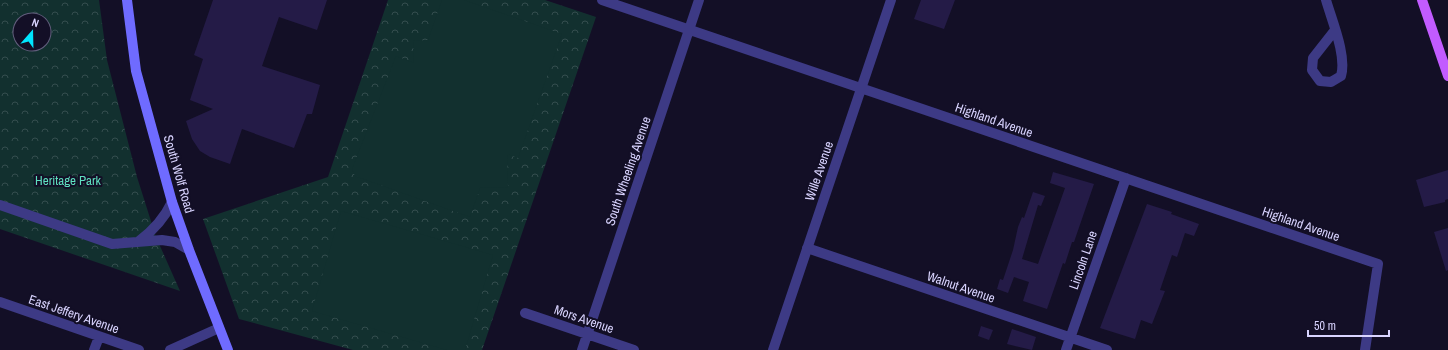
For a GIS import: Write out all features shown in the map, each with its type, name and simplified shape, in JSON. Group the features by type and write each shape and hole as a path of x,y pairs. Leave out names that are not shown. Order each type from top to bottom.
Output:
{"main road":[{"name":"South Wolf Road","path":"127,0 136,71 172,202 228,350"},
{"path":"1422,0 1448,76"}],"street":[{"name":"Highland Avenue","path":"602,0 1378,264 1365,350"},
{"name":"South Wheeling Avenue","path":"582,350 699,0"},
{"name":"Wille Avenue","path":"773,350 891,0"},
{"path":"1326,0 1335,30 1344,66 1341,76 1331,82 1320,81 1312,70 1313,58 1335,30"},
{"name":"Lincoln Lane","path":"1066,350 1126,178"},
{"path":"139,241 156,229 166,215 172,202"},
{"path":"0,205 112,244 162,240 175,242 189,250"},
{"name":"Walnut Avenue","path":"807,248 1107,350"},
{"name":"East Jeffery Avenue","path":"0,302 139,350"},
{"name":"Mors Avenue","path":"525,313 634,350"},
{"path":"170,350 219,328"},
{"path":"94,350 99,337"}],"green space":[{"name":"Heritage Park","path":"0,0 99,0 107,60 137,177 156,237 180,291 0,229"},
{"path":"388,0 545,0 596,17 482,350 353,350 239,319 203,219 328,177"},
{"path":"442,0 464,0 562,34 518,158 507,154 508,187 480,188 470,217 355,176 352,169 396,56 414,63 413,41 428,40"},
{"path":"341,211 493,255 465,350 447,350 312,311"}],"building":[{"path":"213,0 327,0 317,30 279,17 262,66 320,85 312,114 307,114 294,148 242,129 230,164 210,157 200,151 192,139 186,121 213,109 190,100 203,59 194,55"},
{"path":"921,0 955,0 944,29 914,19"},
{"path":"1448,170 1448,199 1445,200 1445,202 1424,207 1416,180"},
{"path":"1053,172 1094,184 1074,242 1072,242 1065,264 1063,263 1047,309 1023,301 1029,282 1014,277 1008,293 997,289 1000,279 1003,280 1013,250 1018,227 1022,217 1024,218 1033,192 1045,196 1041,206 1038,205 1022,259 1038,264 1065,188 1050,183"},
{"path":"1147,204 1172,212 1171,214 1199,224 1194,236 1185,233 1177,257 1172,255 1160,290 1165,291 1152,324 1141,320 1135,339 1100,328"},
{"path":"1448,228 1448,270 1446,271 1434,232"},
{"path":"981,326 993,330 989,340 978,336"},
{"path":"1012,329 1036,337 1032,350 1007,344"}]}
